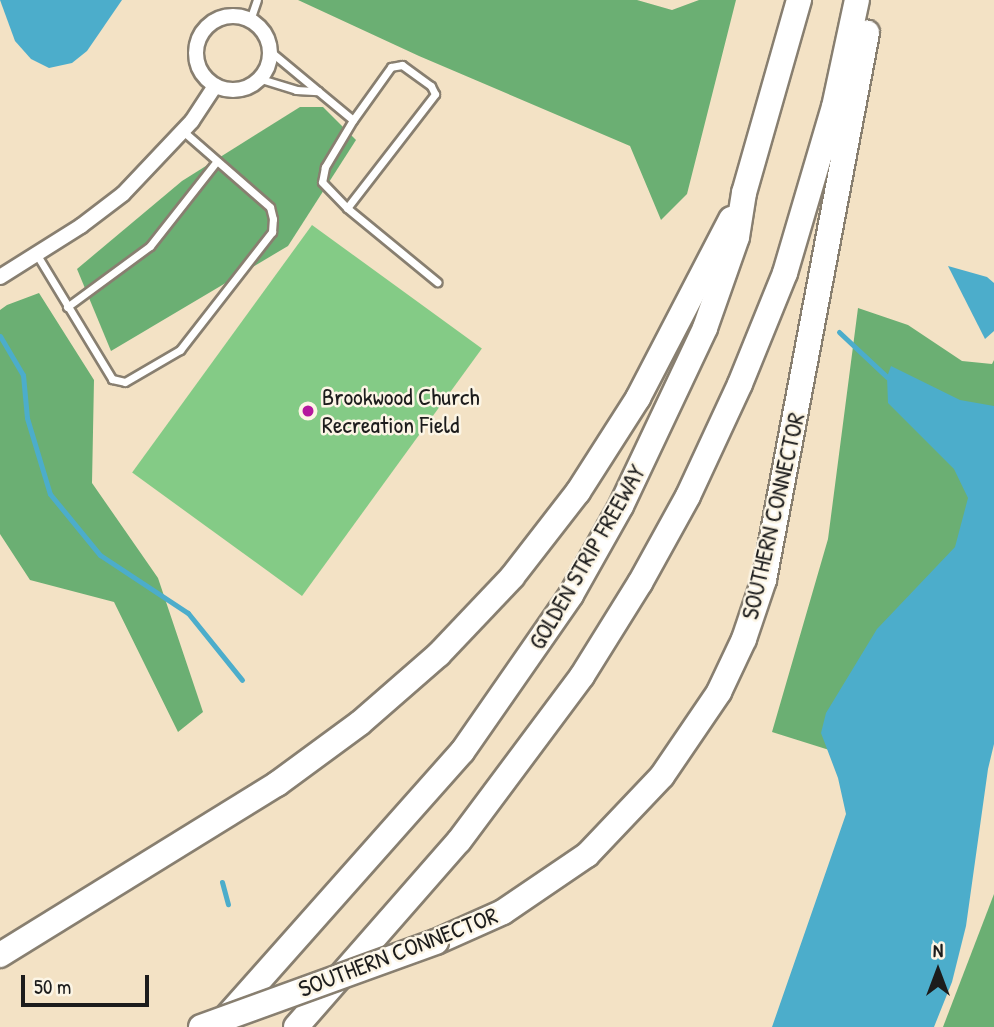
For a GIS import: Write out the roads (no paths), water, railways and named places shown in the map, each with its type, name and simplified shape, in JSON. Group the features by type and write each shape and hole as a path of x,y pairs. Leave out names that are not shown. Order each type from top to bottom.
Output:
{"highway":[{"name":"GOLDEN STRIP FREEWAY","path":"218,1027 462,752 571,595 621,506 705,328 737,237 744,193 799,0"},
{"path":"296,1027 459,841 521,761 582,676 646,572 688,496 740,384 785,273 834,107 857,0"},
{"name":"SOUTHERN CONNECTOR","path":"201,1027 436,942 526,898 587,855 609,835 662,776 691,737 719,692 744,639 764,580 873,0"},
{"path":"0,955 277,784 360,723 439,654 512,577 578,492 638,398 744,193"}],"street":[{"path":"238,16 250,20 268,39 271,52 268,67 261,79 247,89 231,91 215,86 198,68 195,55 203,30 225,17 238,16"},
{"path":"0,277 37,255 123,194 182,131 215,86"}],"lane":[{"path":"250,20 257,0"},
{"path":"271,52 353,120"},
{"path":"348,208 435,94 431,86 402,65 391,67 353,120 325,167 322,182 348,208 437,282"},
{"path":"261,79 296,90 318,91"},
{"path":"37,255 112,379 125,382 180,350 272,232 270,207 182,131"},
{"path":"66,307 150,246 217,161"}],"water":[{"path":"0,0 122,0 87,51 72,63 49,68 31,59 15,41"},
{"path":"948,266 987,277 994,283 994,331 985,339"},
{"path":"891,366 960,400 994,406 994,744 988,769 966,926 952,982 934,1027 772,1027 846,814 838,778 821,733 826,713 877,629 955,547 968,498 954,469 888,403 887,377"}],"waterway":[{"path":"839,332 887,377"},
{"path":"0,336 23,375 27,418 50,494 100,555 188,613 242,680"},
{"path":"222,882 228,904"}],"place":[{"name":"Brookwood Church Recreation Field","path":"308,411"}]}
